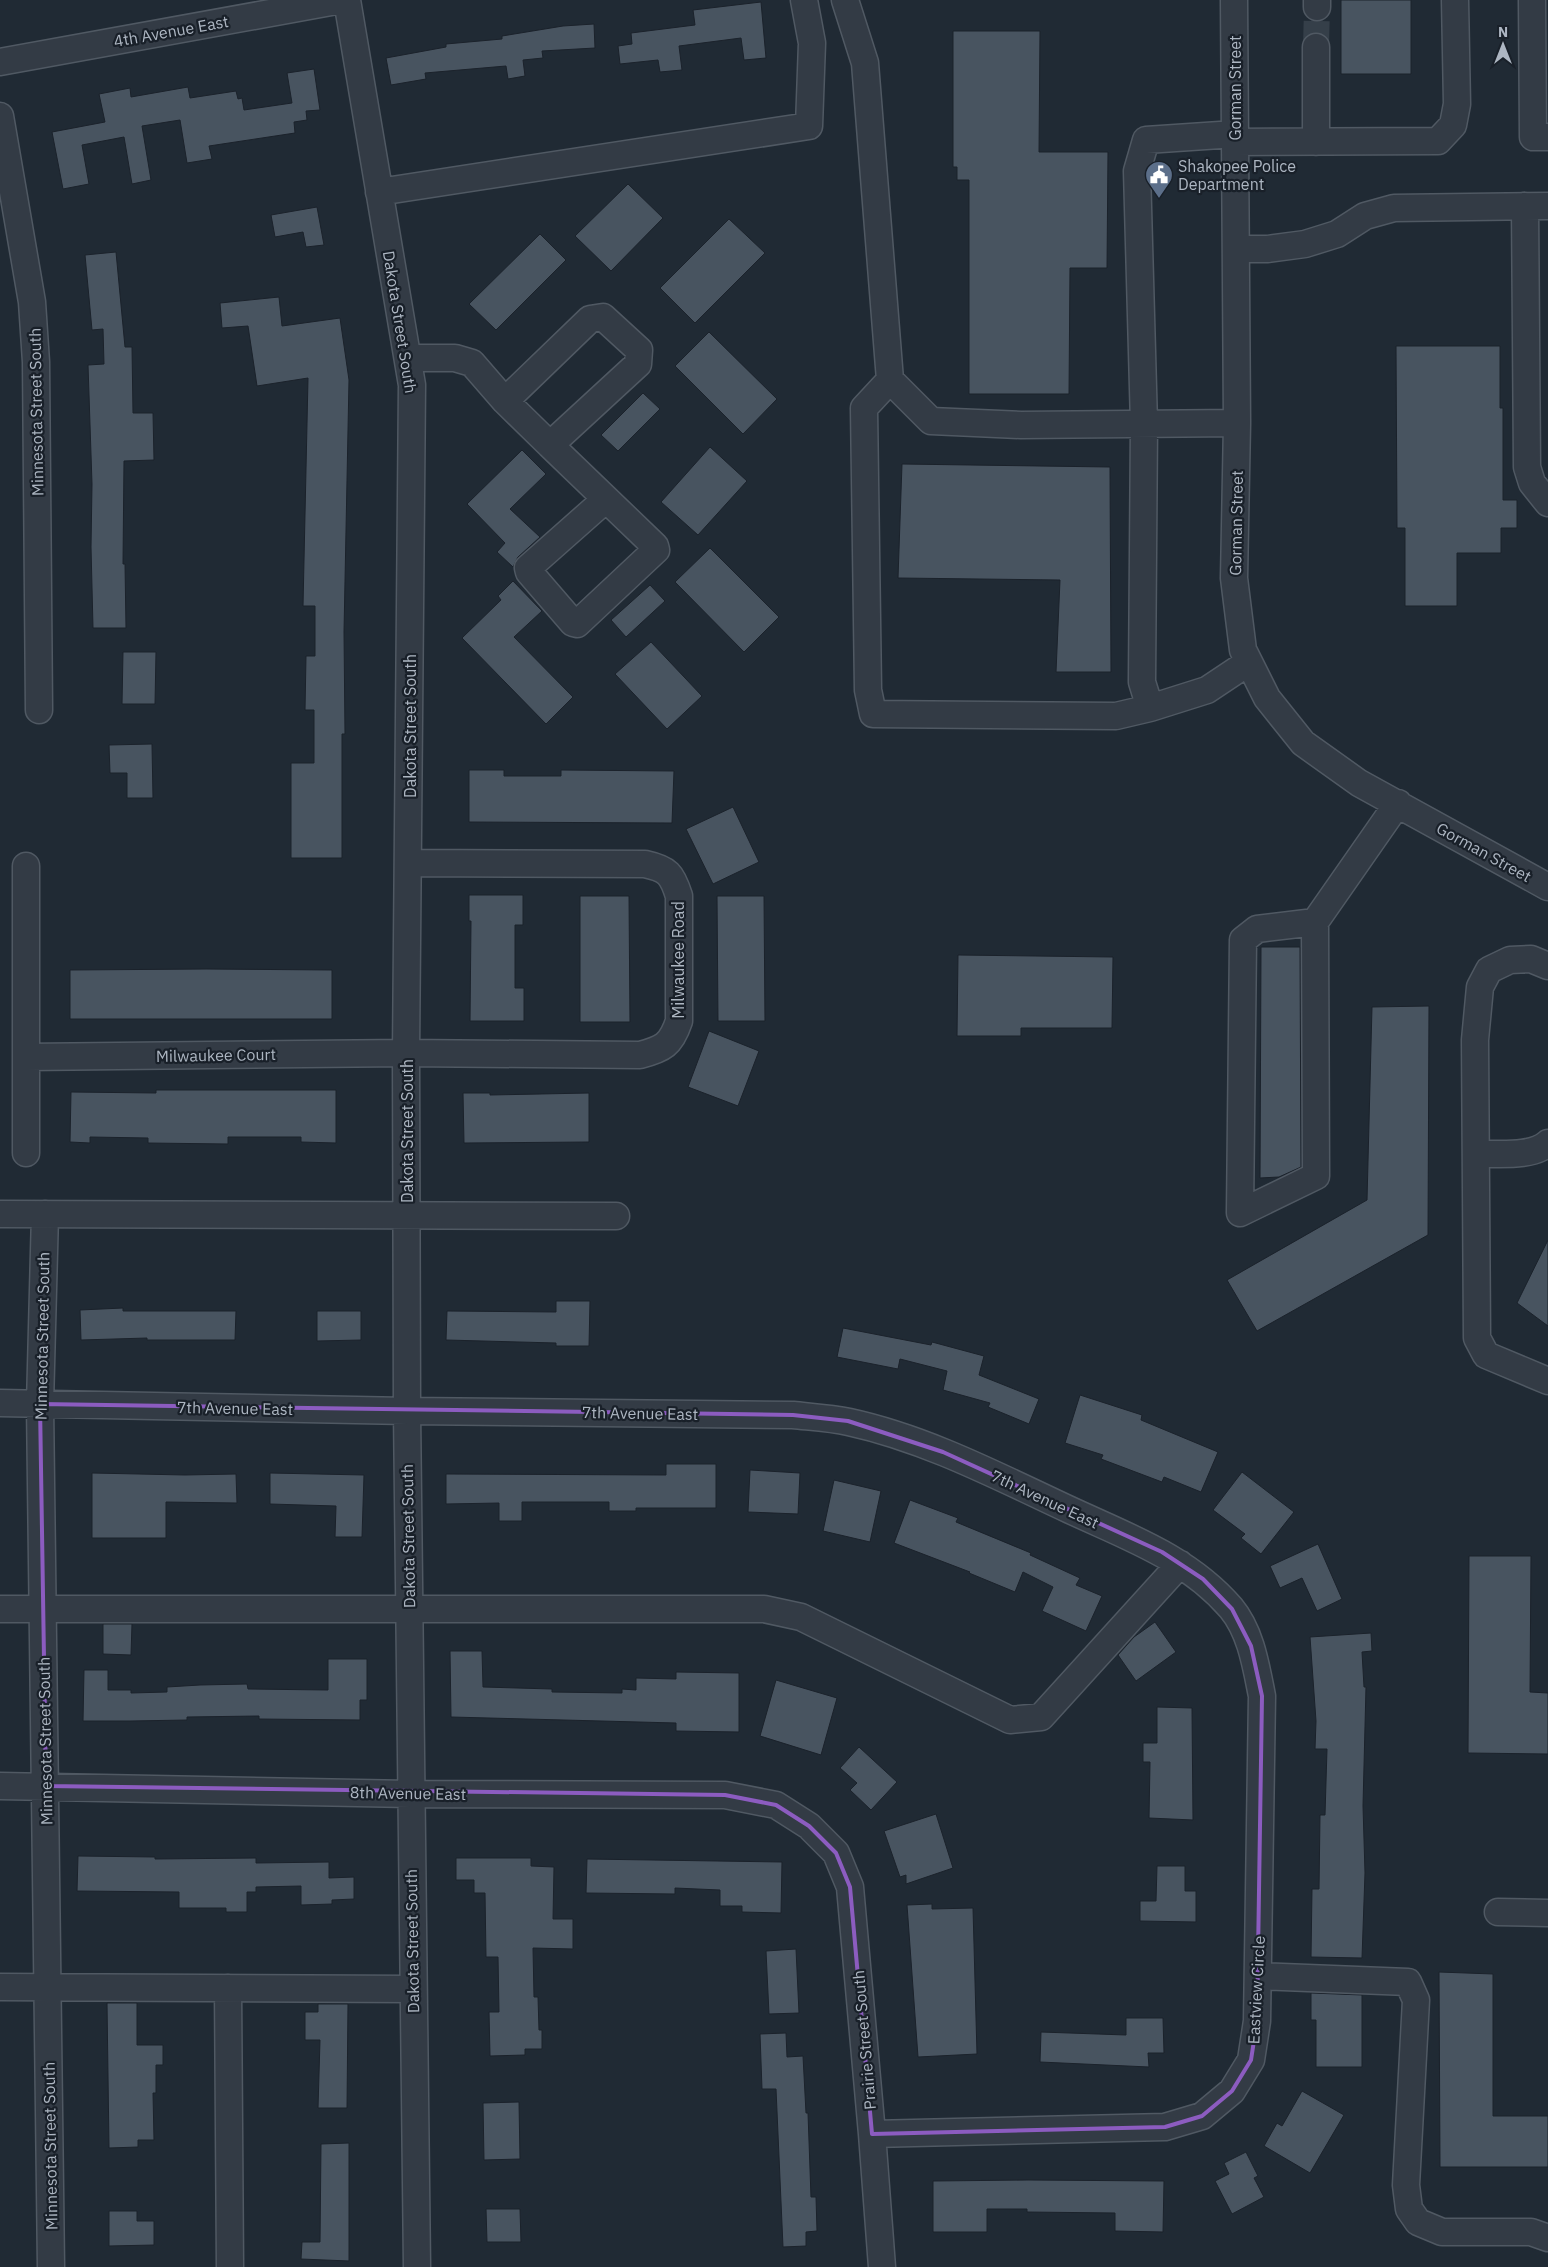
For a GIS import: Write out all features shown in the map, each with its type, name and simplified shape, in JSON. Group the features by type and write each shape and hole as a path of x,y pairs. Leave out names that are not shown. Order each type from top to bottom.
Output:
{"street":[{"name":"4th Avenue East","path":"0,62 342,0"},
{"name":"Dakota Street South","path":"347,0 412,385 406,1053 410,1794 417,2267"},
{"path":"379,192 810,126 812,42 804,0"},
{"path":"845,0 865,64 890,380 931,422 1021,425 1237,423"},
{"name":"Gorman Street","path":"1234,0 1237,423 1234,578 1243,650 1267,698 1303,743 1359,783 1548,887"},
{"path":"1150,708 1142,682 1144,424 1137,171 1146,140 1235,138 1316,142 1438,141 1453,125 1457,104 1455,0"},
{"path":"1532,0 1533,137 1548,137"},
{"path":"1316,47 1316,142"},
{"name":"Minnesota Street South","path":"0,116 32,302 35,345 39,710"},
{"path":"1236,249 1268,249 1305,244 1337,234 1365,216 1394,208 1537,206 1527,467 1532,483 1548,503"},
{"path":"505,400 590,319 603,317 639,350 638,364 550,445"},
{"path":"408,358 455,358 472,363 505,400 655,546 656,550 577,624 572,623 529,572 528,568 606,499"},
{"path":"890,380 864,408 868,690 874,714 1116,716 1150,708 1207,690 1249,662"},
{"path":"1315,922 1257,929 1243,940 1240,1212 1316,1176 1315,922 1398,803"},
{"name":"Milwaukee Road","path":"406,1053 640,1055 660,1049 674,1037 679,1021 679,896 674,880 663,868 645,864 409,863"},
{"path":"26,866 26,1153"},
{"path":"1548,966 1530,959 1510,960 1489,970 1480,987 1475,1040 1477,1338 1486,1355 1548,1381"},
{"name":"Milwaukee Court","path":"26,1057 406,1053"},
{"path":"1476,1154 1527,1152 1544,1147 1548,1143"},
{"path":"0,1214 616,1216"},
{"name":"Minnesota Street South","path":"45,1214 40,1404 51,2267"},
{"name":"7th Avenue East","path":"0,1403 407,1411 793,1415 848,1422 894,1434 943,1452 1162,1552 1203,1579 1232,1610"},
{"path":"0,1609 764,1609 801,1617 1010,1720 1041,1717 1180,1564"},
{"name":"Eastview Circle","path":"872,2134 1165,2127 1202,2116 1232,2091 1252,2060 1257,2021 1262,1696 1252,1646 1232,1610"},
{"name":"8th Avenue East","path":"0,1786 410,1794 725,1795 776,1805 809,1826"},
{"name":"Prairie Street South","path":"809,1826 836,1853 850,1887 882,2267"},
{"path":"1498,1912 1548,1913"},
{"path":"1258,1976 1408,1982 1416,2000 1406,2186 1409,2209 1418,2222 1442,2232 1530,2232 1548,2238"},
{"path":"0,1987 413,1989"},
{"path":"228,1988 230,2267"}],"highlighted area":[{"path":"40,1404 793,1415 848,1421 943,1452 1162,1552 1203,1579 1232,1609 1251,1646 1262,1696 1257,2021 1251,2060 1232,2091 1202,2116 1165,2127 872,2134 850,1887 836,1853 809,1826 776,1805 725,1795 46,1786"}],"building":[{"path":"1341,0 1411,0 1411,74 1341,74"},
{"path":"761,2 766,58 744,60 741,38 679,46 682,70 660,72 658,60 620,64 618,46 632,44 631,33 695,25 693,10"},
{"path":"594,24 595,48 542,51 543,58 523,60 525,76 508,79 506,66 425,73 426,79 391,85 386,58 446,47 446,44 502,39 502,36 563,26"},
{"path":"953,31 1040,31 1039,152 1108,152 1107,268 1070,268 1069,394 969,394 969,180 957,180 957,167 953,167"},
{"path":"314,69 320,110 306,111 307,120 294,122 295,133 209,146 212,159 187,163 180,120 142,126 151,180 132,184 124,137 82,145 89,184 63,189 52,132 105,122 99,94 130,88 131,97 188,87 190,98 236,91 238,99 242,98 244,110 292,103 287,73"},
{"path":"628,184 663,218 611,271 575,236"},
{"path":"317,207 324,245 306,247 303,232 275,237 271,215"},
{"path":"729,219 765,253 695,323 660,288"},
{"path":"540,234 566,260 496,330 469,304"},
{"path":"116,252 125,347 132,347 133,413 153,413 154,460 124,461 123,564 125,564 126,628 93,628 92,484 88,365 104,364 103,329 92,330 85,255"},
{"path":"279,297 282,326 340,318 349,380 344,632 345,734 342,734 342,858 291,858 291,763 314,763 314,710 305,710 306,656 315,656 315,606 303,606 308,378 257,386 248,326 222,328 220,303"},
{"path":"709,332 777,399 743,434 675,366"},
{"path":"1396,346 1500,346 1500,408 1503,408 1503,500 1517,500 1517,528 1501,528 1501,553 1457,553 1457,606 1405,606 1405,528 1397,528"},
{"path":"643,393 660,409 618,451 601,435"},
{"path":"710,447 747,481 698,535 661,502"},
{"path":"522,450 546,474 510,509 540,537 518,557 513,567 497,552 505,543 467,504"},
{"path":"902,464 1110,467 1111,672 1056,672 1060,580 898,578"},
{"path":"710,548 779,617 744,652 675,582"},
{"path":"513,581 542,611 514,637 573,697 546,724 462,638 501,600 498,596"},
{"path":"650,585 665,601 626,637 611,620"},
{"path":"651,642 702,696 667,729 615,674"},
{"path":"123,652 156,652 155,704 122,704"},
{"path":"152,744 153,798 127,798 127,773 110,773 109,745"},
{"path":"469,770 504,770 504,776 561,776 561,770 674,771 672,823 469,822"},
{"path":"733,807 759,862 713,884 686,829"},
{"path":"469,895 523,895 523,925 515,925 515,988 524,988 524,1021 470,1021 471,921 469,921"},
{"path":"580,896 629,896 630,1022 580,1022"},
{"path":"717,896 764,896 765,1021 718,1021"},
{"path":"1261,947 1300,947 1301,1167 1279,1177 1260,1178"},
{"path":"958,955 1113,957 1112,1028 1021,1028 1021,1036 957,1036"},
{"path":"70,970 332,970 332,1019 70,1019"},
{"path":"1429,1006 1428,1235 1257,1331 1227,1280 1367,1200 1372,1007"},
{"path":"709,1031 759,1051 738,1106 688,1087"},
{"path":"156,1090 336,1090 336,1143 301,1142 301,1137 228,1137 228,1144 148,1143 148,1138 90,1137 90,1143 70,1142 71,1092 156,1093"},
{"path":"463,1093 490,1093 490,1095 589,1093 589,1142 464,1143"},
{"path":"1548,1240 1548,1326 1517,1303"},
{"path":"556,1301 590,1301 589,1346 556,1346 556,1343 446,1340 447,1311 556,1312"},
{"path":"123,1308 123,1311 236,1311 235,1340 147,1340 147,1338 81,1340 80,1310"},
{"path":"317,1311 361,1311 361,1340 317,1341"},
{"path":"843,1328 931,1345 932,1342 984,1356 979,1375 1039,1399 1029,1424 988,1407 990,1403 943,1390 947,1371 900,1359 898,1369 837,1357"},
{"path":"1080,1395 1142,1415 1141,1420 1218,1452 1201,1492 1164,1477 1162,1482 1101,1459 1103,1455 1065,1443"},
{"path":"666,1464 716,1464 716,1508 636,1508 636,1511 609,1511 609,1502 522,1502 522,1521 499,1521 499,1503 446,1504 446,1474 666,1475"},
{"path":"750,1470 800,1473 798,1514 748,1512"},
{"path":"1242,1472 1294,1512 1261,1554 1241,1538 1245,1534 1213,1510"},
{"path":"92,1473 236,1474 237,1503 166,1502 166,1538 92,1538"},
{"path":"270,1473 364,1475 362,1537 335,1537 336,1506 270,1504"},
{"path":"834,1480 881,1491 870,1542 823,1531"},
{"path":"910,1500 958,1518 956,1522 1031,1553 1030,1555 1080,1578 1076,1585 1102,1596 1086,1631 1042,1611 1053,1587 1023,1572 1015,1592 970,1572 894,1543"},
{"path":"1318,1544 1342,1599 1317,1611 1302,1578 1280,1588 1270,1566"},
{"path":"1469,1556 1531,1556 1530,1692 1548,1693 1548,1754 1468,1753"},
{"path":"1155,1622 1176,1652 1136,1681 1118,1655 1134,1637"},
{"path":"103,1624 132,1624 131,1655 103,1654"},
{"path":"1371,1633 1372,1651 1362,1652 1364,1687 1366,1687 1363,1806 1365,1873 1362,1958 1311,1957 1312,1889 1319,1889 1320,1815 1325,1815 1327,1749 1315,1749 1316,1721 1310,1637"},
{"path":"450,1651 482,1651 483,1687 552,1689 552,1692 622,1693 622,1689 636,1690 636,1678 676,1679 676,1672 739,1673 739,1732 676,1731 676,1723 451,1717"},
{"path":"328,1659 367,1659 367,1700 360,1700 360,1720 259,1719 259,1716 187,1717 187,1720 83,1721 84,1670 108,1670 108,1690 131,1690 131,1693 167,1692 167,1687 247,1684 248,1689 328,1690"},
{"path":"776,1680 837,1698 821,1755 760,1736"},
{"path":"1157,1707 1192,1708 1193,1820 1149,1818 1150,1762 1143,1762 1143,1743 1157,1743"},
{"path":"859,1747 897,1782 871,1810 850,1790 857,1783 840,1768"},
{"path":"936,1814 953,1868 906,1884 906,1875 900,1877 884,1831"},
{"path":"78,1856 155,1857 155,1859 256,1858 256,1863 329,1862 329,1878 354,1877 354,1899 332,1900 332,1904 301,1905 301,1886 256,1887 256,1892 247,1892 247,1912 226,1912 226,1908 179,1908 179,1892 77,1891"},
{"path":"456,1858 531,1858 531,1866 554,1867 553,1919 573,1919 573,1949 533,1948 534,1997 538,1997 539,2030 542,2030 542,2049 525,2049 525,2055 490,2056 489,2012 499,2012 498,1957 486,1957 485,1893 474,1893 474,1880 456,1880"},
{"path":"587,1859 782,1862 781,1913 742,1912 742,1906 720,1906 720,1890 675,1888 675,1894 586,1893"},
{"path":"1157,1866 1185,1866 1185,1891 1196,1891 1196,1922 1140,1921 1140,1901 1156,1901"},
{"path":"932,1904 932,1909 973,1908 977,2054 918,2057 907,1905"},
{"path":"796,1949 799,2013 769,2014 766,1951"},
{"path":"1439,1972 1493,1974 1493,2116 1548,2116 1548,2167 1440,2167"},
{"path":"1311,1993 1362,1995 1362,2067 1316,2067 1316,2020 1311,2020"},
{"path":"107,2003 137,2003 137,2045 163,2045 163,2065 156,2065 156,2093 153,2093 154,2140 138,2140 138,2147 109,2148"},
{"path":"318,2004 348,2004 347,2108 318,2108 320,2040 305,2040 305,2012 318,2012"},
{"path":"1126,2018 1163,2018 1164,2053 1148,2053 1149,2067 1040,2062 1041,2032 1126,2035"},
{"path":"786,2033 787,2057 803,2056 806,2113 808,2113 811,2197 816,2197 817,2231 806,2232 806,2246 783,2247 776,2089 762,2089 760,2034"},
{"path":"1302,2091 1344,2115 1310,2173 1264,2146 1277,2123 1282,2126"},
{"path":"519,2102 520,2159 484,2160 483,2103"},
{"path":"349,2143 349,2261 301,2259 302,2242 320,2242 321,2144"},
{"path":"1246,2152 1258,2176 1254,2178 1264,2197 1232,2214 1215,2181 1229,2174 1224,2163"},
{"path":"933,2181 1164,2181 1163,2232 1115,2231 1115,2213 1027,2212 1027,2209 987,2209 987,2232 933,2232"},
{"path":"486,2209 520,2209 521,2242 487,2242"},
{"path":"109,2211 137,2211 137,2221 154,2221 154,2245 109,2246"}],"tunnel":[{"path":"1316,47 1317,7"}],"place":[{"name":"Shakopee Police Department","path":"1159,199"}]}
